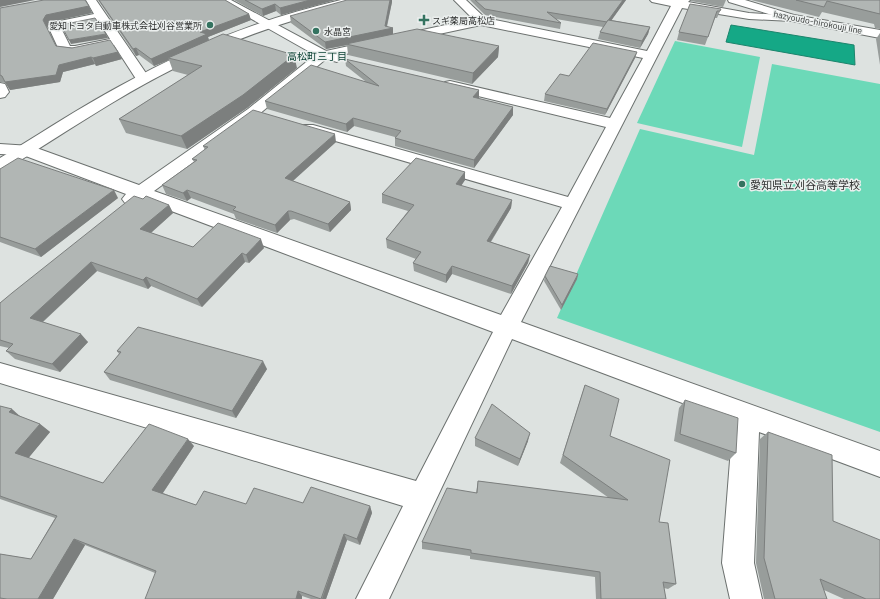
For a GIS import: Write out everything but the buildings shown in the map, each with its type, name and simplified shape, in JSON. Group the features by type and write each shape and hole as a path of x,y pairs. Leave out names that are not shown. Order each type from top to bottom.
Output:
{"street":[{"path":"91,0 142,79"},
{"path":"223,0 324,55 354,62"},
{"path":"0,164 142,79 206,48 265,24 355,0"},
{"path":"460,0 481,21"},
{"path":"656,0 681,2 749,16 792,18"},
{"name":"hazyoudo-hirokouji line","path":"733,0 792,18 880,34"},
{"path":"372,599 507,326 573,204 650,55 681,2"},
{"path":"101,16 54,26 65,49 76,50 117,40"},
{"path":"115,212 139,193 261,115 324,55 481,21 650,55"},
{"path":"436,81 614,124"},
{"path":"0,87 2,92 0,94"},
{"path":"290,123 573,204"},
{"path":"0,149 25,150 880,464"},
{"path":"0,373 422,497"},
{"path":"746,599 738,563 747,415"}],"shaded area":[{"path":"731,25 854,45 855,65 726,42"},
{"path":"675,41 760,57 742,147 637,123"},
{"name":"愛知県立刈谷高等学校","path":"772,64 880,84 880,432 557,318 640,129 754,155"}],"place":[{"name":"スギ薬局高松店","path":"424,20"},
{"name":"愛知トヨタ自動車株式会社刈谷営業所","path":"210,25"},
{"name":"水晶宮","path":"316,31"},
{"name":"愛知県立刈谷高等学校","path":"742,184"}],"district":[{"name":"高松町三丁目","path":"317,56"}]}
